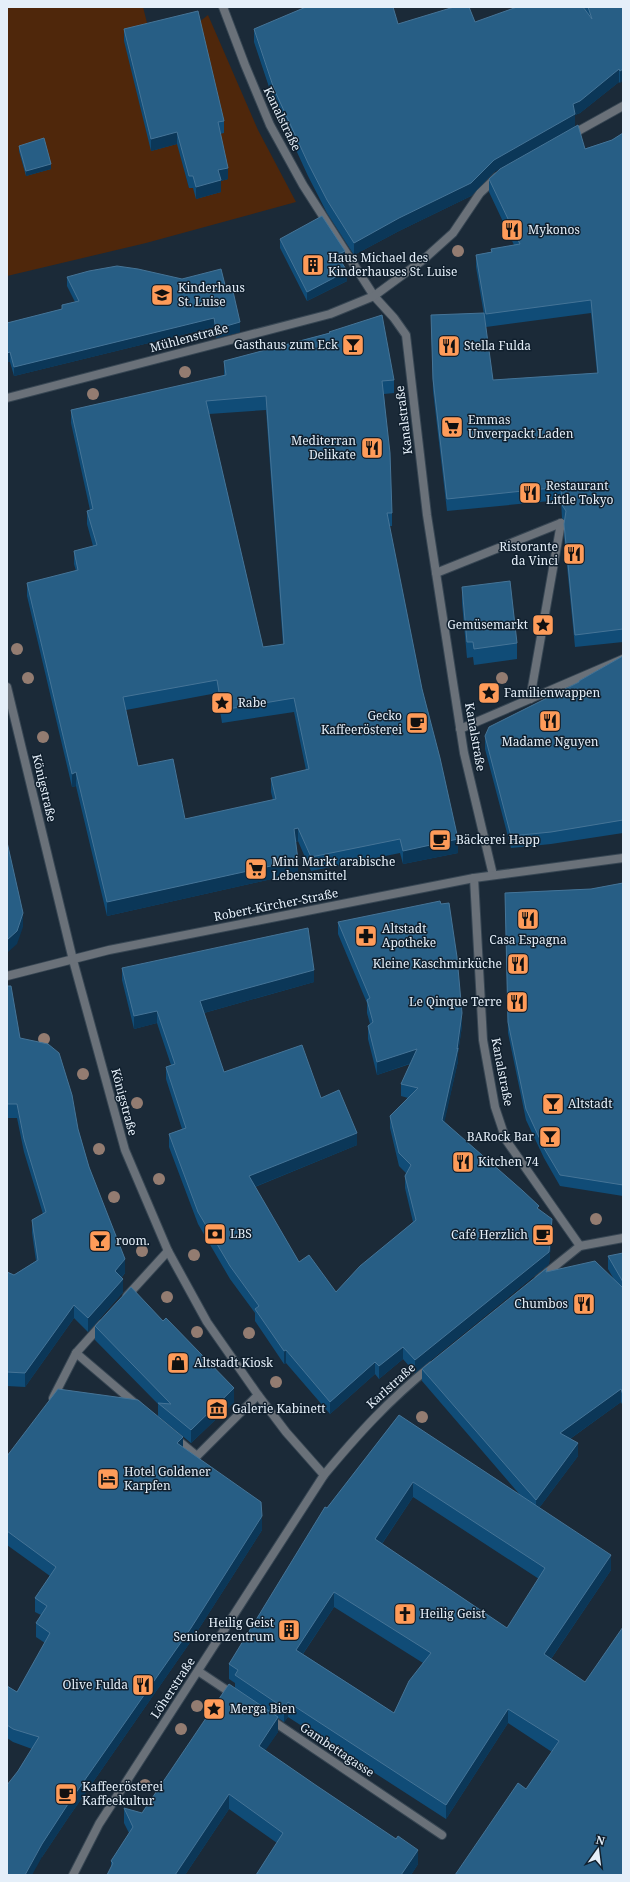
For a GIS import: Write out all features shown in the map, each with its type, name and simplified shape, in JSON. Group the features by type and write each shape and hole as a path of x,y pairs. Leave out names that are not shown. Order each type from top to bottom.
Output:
{"street":[{"name":"Kanalstraße","path":"223,7 270,125 303,185 374,296 394,318 406,335 427,515 460,729 493,875"},
{"path":"564,139 623,106"},
{"name":"Mühlenstraße","path":"7,398 330,314 374,296 423,260 454,233 480,193 504,173"},
{"path":"436,573 561,523 530,699"},
{"path":"460,729 623,659"},
{"name":"Königstraße","path":"7,687 73,960 125,1150 168,1251 208,1322 258,1395 286,1432 324,1476"},
{"name":"Robert-Kircher-Straße","path":"7,976 109,950 474,878 623,858"},
{"name":"Kanalstraße","path":"474,878 483,1040 495,1107 506,1140 580,1246"},
{"path":"532,1285 580,1246 623,1238"},
{"path":"122,1302 168,1251"},
{"path":"46,1407 57,1392 76,1353 107,1319"},
{"path":"76,1353 142,1410"},
{"name":"Karlstraße","path":"324,1476 357,1435 389,1401 435,1363"},
{"path":"166,1430 197,1456 258,1395"},
{"name":"Löherstraße","path":"73,1875 99,1824 324,1476"},
{"path":"198,1671 241,1700"},
{"name":"Gambettagasse","path":"261,1713 442,1836"}],"shaded area":[{"path":"7,7 143,7 189,188 193,188 197,199 218,181 228,179 198,23 208,15 258,130 296,202 146,243 7,276"}],"building":[{"path":"306,7 393,7 398,24 454,7 469,7 475,22 517,7 583,7 592,19 588,7 623,7 623,69 620,71 619,69 580,101 573,104 575,114 494,160 471,183 399,218 354,243 327,200 308,163 274,89 254,29"},
{"path":"198,11 224,121 218,122 228,168 218,170 221,180 196,187 193,176 189,176 177,132 151,139 124,29"},
{"path":"578,125 585,149 612,140 623,133 623,629 575,635 564,524 566,511 562,505 561,487 447,499 433,379 431,315 484,313 493,380 598,373 591,300 486,314 476,255 492,252 491,249 520,244 489,179 500,169"},
{"path":"44,138 51,164 26,171 19,146"},
{"name":"Haus Michael des Kinderhauses St. Luise","path":"322,216 345,251 337,255 347,271 307,292 280,239"},
{"name":"Kinderhaus St. Luise","path":"117,266 182,279 221,269 226,289 232,287 240,322 216,329 214,318 14,367 10,352 7,353 7,323 62,309 62,305 79,301 67,277"},
{"path":"382,315 394,380 382,381 390,453 392,513 387,513 422,689 440,758 458,839 403,851 400,839 311,857 298,828 294,829 298,860 107,902 76,772 72,774 27,583 78,570 74,551 97,545 87,511 93,509 71,410 226,375 224,361 330,333 329,332","holes":["266,396 284,644 263,647 206,401","217,680 222,710 294,698 309,769 271,778 276,799 185,819 173,759 138,766 123,697"]},
{"path":"510,581 517,643 474,649 473,642 467,642 462,587"},
{"path":"623,656 623,820 551,832 511,836 485,736 489,727 579,682"},
{"path":"7,842 23,913 17,931 7,940"},
{"path":"623,883 623,1185 560,1175 544,1148 526,1109 508,1022 505,893 591,889"},
{"path":"440,901 441,904 449,903 457,957 462,1013 457,1049 458,1048 442,1120 523,1191 539,1206 537,1208 552,1219 549,1252 415,1360 403,1347 379,1366 375,1362 330,1402 286,1350 284,1351 255,1309 259,1306 230,1266 198,1212 169,1134 186,1128 166,1067 175,1064 157,1011 134,1016 122,968 308,928 314,970 200,1001 224,1072 302,1045 321,1098 339,1090 357,1133 249,1176 299,1262 309,1255 336,1292 360,1266 416,1220 405,1176 411,1165 399,1153 390,1116 418,1088 401,1084 417,1049 377,1062 368,1026 373,1022 367,1000 370,998 338,922"},
{"path":"7,986 11,986 20,1038 48,1044 59,1053 72,1095 78,1129 89,1167 125,1259 115,1271 123,1279 88,1318 74,1305 25,1373 7,1372 7,1272 14,1275 38,1260 32,1220 46,1212 24,1139 17,1104 7,1104"},
{"path":"623,1253 623,1282 608,1256"},
{"path":"595,1261 623,1288 623,1395 621,1389 560,1433 578,1443 536,1500 422,1369 547,1268 546,1272"},
{"path":"131,1287 163,1321 166,1318 234,1388 191,1430 158,1403 171,1404 95,1326"},
{"path":"58,1389 138,1400 183,1437 177,1443 261,1502 262,1516 191,1628 68,1804 42,1844 25,1875 7,1875 7,1785 18,1771 39,1737 13,1729 7,1725 7,1686 17,1692 50,1633 36,1623 47,1606 35,1598 56,1567 7,1531 7,1456"},
{"path":"399,1415 611,1555 544,1654 585,1682 623,1627 623,1875 455,1875 518,1783 526,1789 559,1741 508,1709 446,1805 288,1702 284,1708 235,1675 238,1670 229,1664 325,1507 327,1508","holes":["413,1482 545,1568 507,1628 375,1539","334,1592 431,1653 409,1681 394,1713 296,1650"]},
{"path":"229,1684 278,1717 259,1746 396,1839 398,1836 418,1850 401,1875 256,1875 283,1833 229,1794 175,1875 107,1875 113,1863 111,1861 133,1827 124,1808 142,1813"}],"place":[{"name":"Mykonos","path":"512,230"},
{"name":"Haus Michael des Kinderhauses St. Luise","path":"313,265"},
{"name":"Kinderhaus St. Luise","path":"162,295"},
{"name":"Gasthaus zum Eck","path":"353,345"},
{"name":"Stella Fulda","path":"449,346"},
{"name":"Emmas Unverpackt Laden","path":"452,427"},
{"name":"Mediterran Delikate","path":"372,448"},
{"name":"Restaurant Little Tokyo","path":"530,493"},
{"name":"Ristorante da Vinci","path":"574,554"},
{"name":"Gemüsemarkt","path":"543,625"},
{"name":"Familienwappen","path":"489,693"},
{"name":"Rabe","path":"222,703"},
{"name":"Madame Nguyen","path":"550,721"},
{"name":"Gecko Kaffeerösterei","path":"417,723"},
{"name":"Bäckerei Happ","path":"440,840"},
{"name":"Mini Markt arabische Lebensmittel","path":"256,869"},
{"name":"Casa Espagna","path":"528,919"},
{"name":"Altstadt Apotheke","path":"366,936"},
{"name":"Kleine Kaschmirküche","path":"518,964"},
{"name":"Le Qinque Terre","path":"517,1002"},
{"name":"Altstadt","path":"553,1104"},
{"name":"BARock Bar","path":"550,1137"},
{"name":"Kitchen 74","path":"463,1162"},
{"name":"LBS","path":"215,1234"},
{"name":"Café Herzlich","path":"543,1235"},
{"name":"room.","path":"100,1241"},
{"name":"Chumbos","path":"584,1304"},
{"name":"Altstadt Kiosk","path":"178,1363"},
{"name":"Galerie Kabinett","path":"217,1409"},
{"name":"Hotel Goldener Karpfen","path":"108,1479"},
{"name":"Heilig Geist","path":"405,1614"},
{"name":"Heilig Geist Seniorenzentrum","path":"289,1630"},
{"name":"Olive Fulda","path":"143,1685"},
{"name":"Merga Bien","path":"214,1709"},
{"name":"Kaffeerösterei Kaffeekultur","path":"66,1794"}]}
